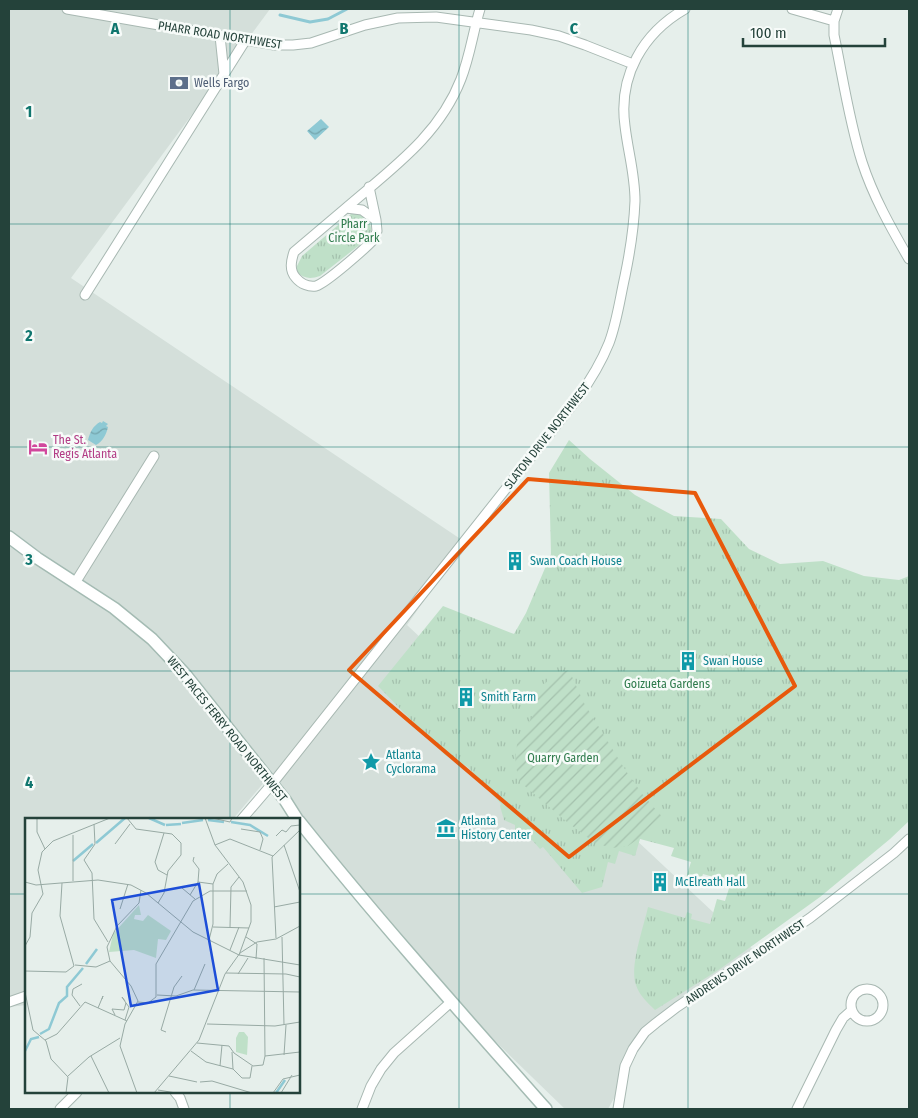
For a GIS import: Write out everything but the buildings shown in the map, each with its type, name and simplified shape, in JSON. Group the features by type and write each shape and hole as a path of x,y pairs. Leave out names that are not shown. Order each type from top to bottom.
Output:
{"main road":[{"name":"WEST PACES FERRY ROAD NORTHWEST","path":"9,536 37,558 114,608 169,656 285,800 297,818"},
{"name":"WEST PACES FERRY ROAD NORTHWEST","path":"300,822 364,902 546,1109"}],"street":[{"name":"PHARR ROAD NORTHWEST","path":"67,9 274,45 311,43 365,25 398,18 436,17 531,30 559,36 633,64"},
{"path":"369,187 377,230 374,239 323,283 311,286 300,282 294,276 291,268 294,252 346,208 369,187 417,146 442,116 462,78 480,9"},
{"name":"SLATON DRIVE NORTHWEST","path":"243,818 272,784 577,399 600,364 616,318 633,222 634,179 625,126 626,87 633,64 646,42 665,22 685,9"},
{"path":"792,9 834,21"},
{"path":"838,9 834,21 834,35 851,120 863,164 876,198 909,258"},
{"path":"220,36 224,74"},
{"path":"85,295 245,41"},
{"path":"346,208 362,210 376,220"},
{"path":"75,583 154,456"},
{"name":"ANDREWS DRIVE NORTHWEST","path":"618,1109 625,1066 633,1049 645,1032 677,1007 810,918 894,853 909,839"},
{"path":"9,1002 25,996"},
{"path":"362,1109 371,1086 381,1069 394,1053 451,1002"},
{"path":"796,1109 836,1030 843,1018 852,1010"},
{"path":"60,1109 76,1093"},
{"path":"176,1093 184,1109"}],"highlighted area":[{"path":"528,479 695,493 795,686 569,857 349,670"}],"shaded area":[{"path":"9,9 270,9 71,278 465,542 407,625 762,958 660,1016 624,1064 622,1084 608,1109 565,1109 460,1007 266,780 234,818 25,818 25,1005 9,1007"}],"green space":[{"name":"Pharr Circle Park","path":"351,214 362,214 369,223 371,232 367,239 320,276 308,278 297,272 297,266 302,256"},
{"name":"Goizueta Gardens","path":"569,440 635,495 674,516 721,519 749,549 780,564 823,561 864,576 899,580 909,576 909,821 820,897 720,969 655,1010 639,992 634,977 638,946 648,907 685,918 687,912 692,914 691,919 710,924 717,899 725,901 731,882 703,874 700,882 686,878 691,862 671,856 674,848 640,839 635,856 619,851 615,864 608,862 602,887 582,893 543,847 540,849 532,840 524,839 514,831 515,825 504,820 501,804 468,767 445,755 378,686 443,606 514,634 526,613 551,554 549,473"},
{"name":"Quarry Garden","path":"569,670 584,703 626,771 643,795 665,820 628,846 612,848 595,843 520,782 515,764 517,744 533,715 541,689 552,675"}],"water":[{"path":"321,119 329,127 315,140 307,131"},
{"path":"103,421 108,424 106,426 108,427 102,440 96,445 88,440 94,427"}],"waterway":[{"path":"280,15 310,22 328,19 347,9"}],"place":[{"name":"Wells Fargo","path":"179,83"},
{"name":"The St. Regis Atlanta","path":"38,447"},
{"name":"Swan Coach House","path":"515,561"},
{"name":"Swan House","path":"688,661"},
{"name":"Smith Farm","path":"466,697"},
{"name":"Atlanta Cyclorama","path":"371,762"},
{"name":"Atlanta History Center","path":"446,828"},
{"name":"McElreath Hall","path":"660,882"}]}
